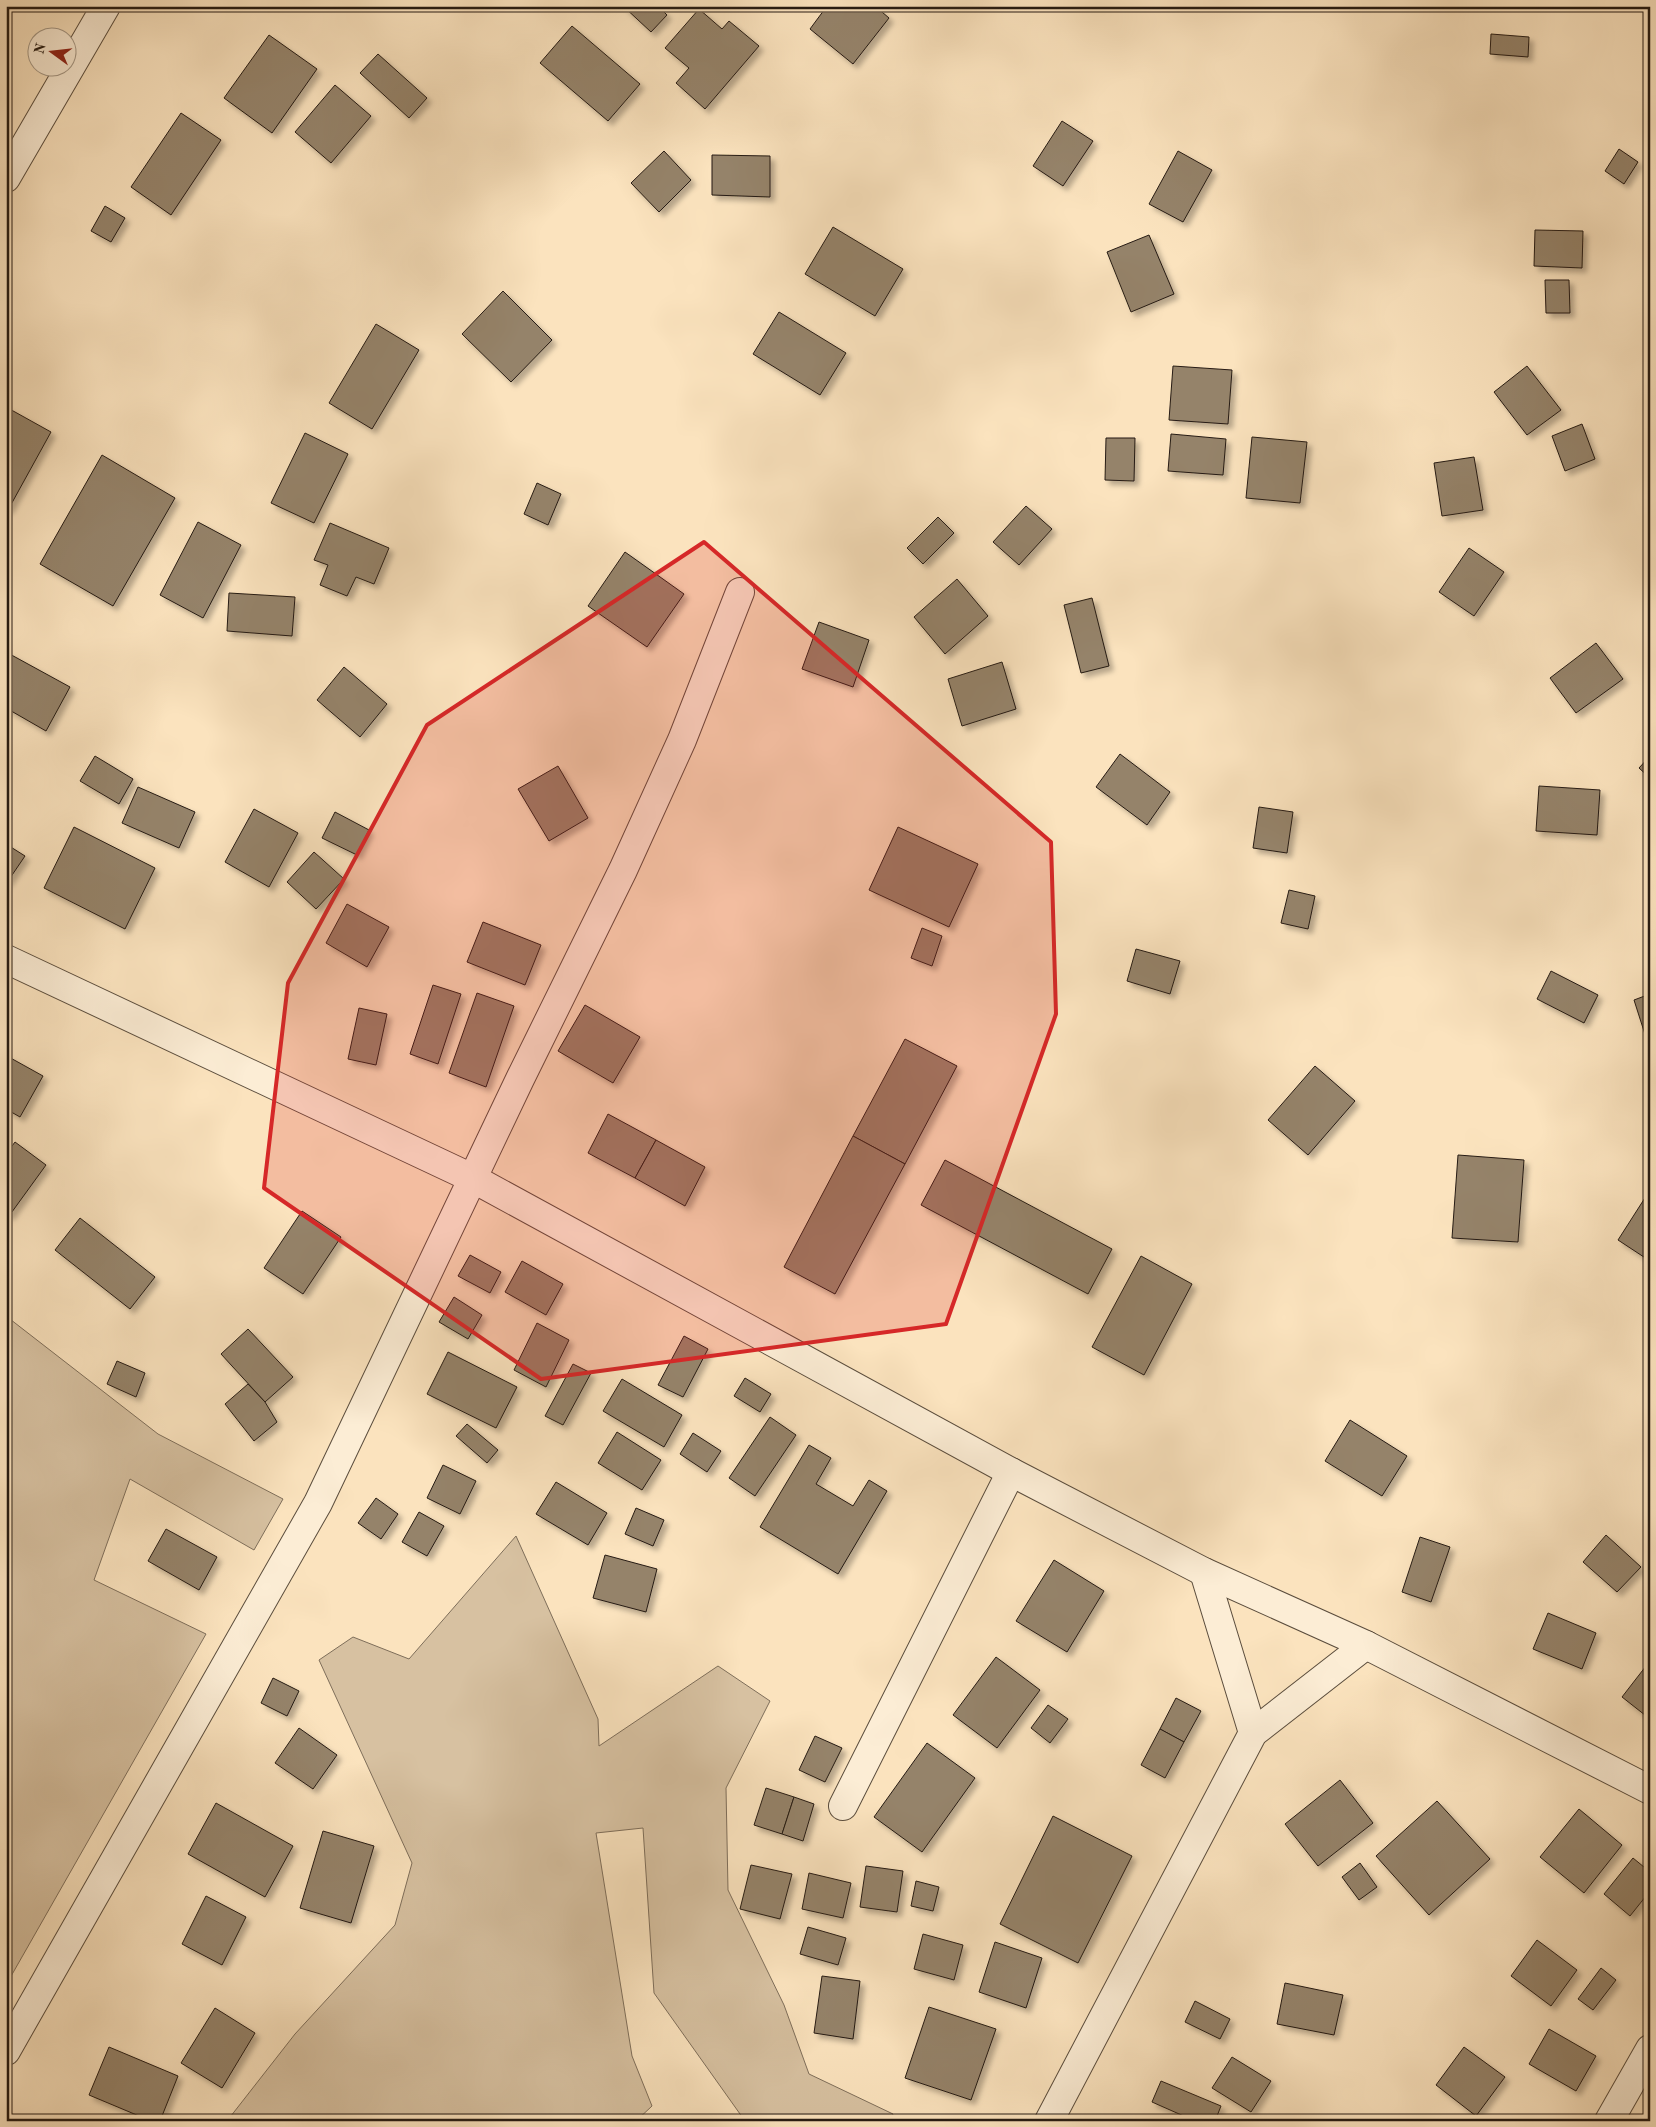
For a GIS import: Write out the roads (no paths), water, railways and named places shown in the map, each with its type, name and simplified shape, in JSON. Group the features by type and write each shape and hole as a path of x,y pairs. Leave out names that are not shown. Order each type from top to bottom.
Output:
{"street":[{"path":"6,178 106,6"},
{"path":"6,2051 318,1503 472,1178 623,870 682,740 740,592"},
{"path":"6,959 472,1178 1011,1472 1204,1572 1366,1645 1650,1790"},
{"path":"842,1806 1011,1472"},
{"path":"1204,1572 1253,1733"},
{"path":"1049,2121 1253,1733 1366,1645"},
{"path":"1609,2121 1650,2049"}]}
